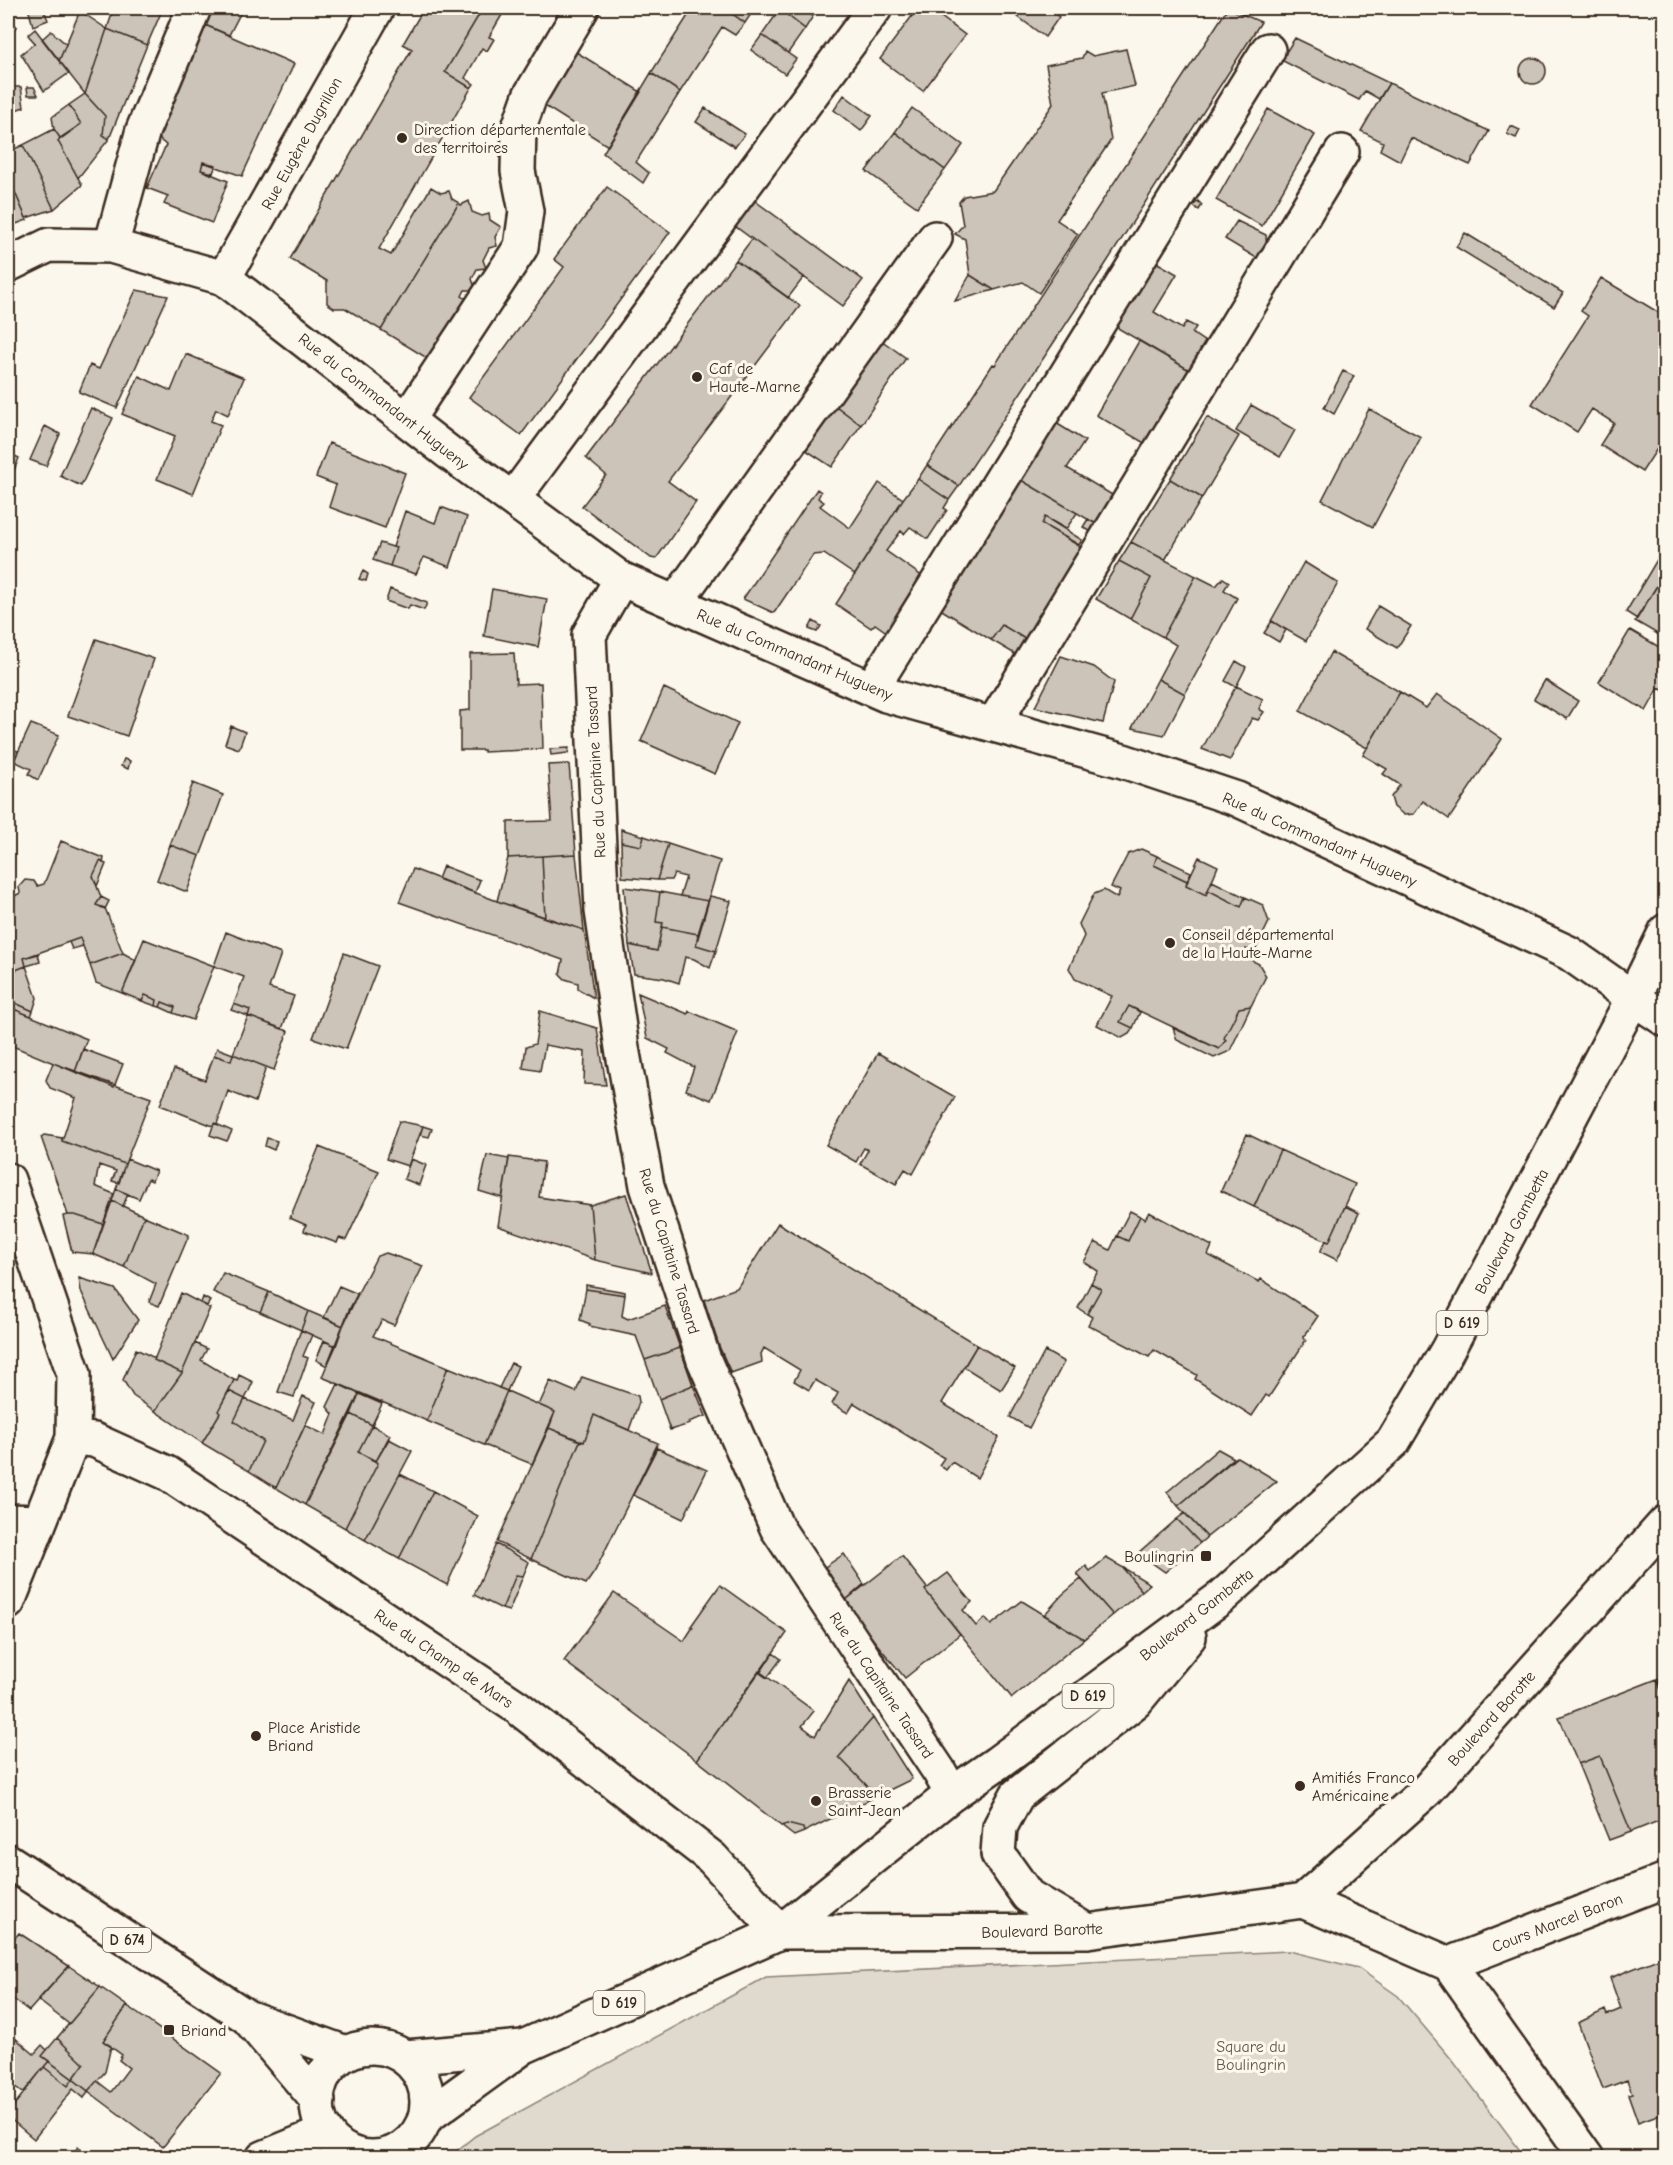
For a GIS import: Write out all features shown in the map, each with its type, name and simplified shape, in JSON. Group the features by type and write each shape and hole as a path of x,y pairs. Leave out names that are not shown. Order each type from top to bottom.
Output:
{"street":[{"path":"111,246 143,130 194,8"},
{"name":"Rue Eugène Dugrillon","path":"224,278 377,8"},
{"path":"407,420 520,247 526,211 518,171 519,127 530,96 582,8"},
{"path":"513,499 875,8"},
{"path":"872,688 1268,50"},
{"path":"993,725 1342,152"},
{"path":"675,603 935,238"},
{"name":"Rue du Commandant Hugueny","path":"8,265 49,246 111,246 224,278 407,420 621,579 886,695 1123,761 1237,799 1569,953 1665,1020"},
{"name":"Rue du Capitaine Tassard","path":"621,579 589,635 589,647 602,911 622,1048 647,1186 704,1360 777,1528 952,1794"},
{"name":"Boulevard Gambetta","path":"425,2118 523,2047 780,1932 952,1794 1223,1596 1393,1442 1448,1351 1633,998 1665,931"},
{"path":"8,1180 74,1374 73,1438 8,1602"},
{"name":"Rue du Champ de Mars","path":"73,1438 94,1440 167,1473 517,1707 712,1858 780,1932"},
{"path":"8,1521 39,1522"},
{"name":"Boulevard Barotte","path":"780,1932 1087,1931 1303,1901 1426,1791 1665,1522"},
{"path":"1087,1931 1028,1896 998,1854 1000,1827 1017,1795 1136,1701 1223,1596"},
{"name":"D 674","path":"8,1862 247,2017 346,2053"},
{"name":"Cours Marcel Baron","path":"1449,1964 1665,1880"},
{"path":"1303,1901 1449,1964 1587,2157"},
{"name":"D 674","path":"247,2017 318,2101"},
{"path":"376,2047 391,2050 405,2057 417,2070 425,2085 427,2102 425,2118 418,2133 392,2154 376,2157 361,2156 336,2143 326,2133 320,2118 318,2101 320,2085 335,2061 346,2053 361,2048 376,2047"},
{"name":"Boulevard Gambetta","path":"405,2057 523,2047"},
{"path":"273,2156 326,2133"}],"green space":[{"name":"Square du Boulingrin","path":"1289,1951 1358,1968 1398,1996 1453,2061 1525,2157 449,2157 475,2136 766,1977"}],"building":[{"path":"28,8 43,8 48,20 33,26"},
{"path":"114,8 163,8 147,45 107,29"},
{"path":"206,8 243,8 229,35 198,22"},
{"name":"Direction départementale des territoires","path":"424,8 483,8 445,72 471,88 379,249 391,255 431,187 441,193 449,191 452,199 459,203 381,330 345,308 334,308 327,303 327,281 290,259 412,49 403,44"},
{"name":"Direction départementale des territoires","path":"483,8 506,8 489,37 494,39 487,51 482,48 465,78 474,84 471,88 445,72"},
{"path":"693,8 724,8 745,23 735,35 722,27 680,92 651,73"},
{"path":"724,8 755,8 745,23"},
{"path":"772,8 793,8 787,15 805,29 788,53 762,35 778,12"},
{"path":"793,8 800,8 813,16 805,29 787,15"},
{"path":"918,8 929,8 965,35 923,91 880,59"},
{"path":"1017,8 1047,8 1059,17 1045,37 1013,13"},
{"path":"1228,8 1261,22 1105,265 959,486 927,465"},
{"path":"80,11 107,29 85,94 59,61"},
{"path":"8,15 17,27 8,33"},
{"path":"198,22 294,64 242,176 203,162 201,170 228,181 212,223 164,204 168,196 147,188 166,145 160,140 155,118"},
{"path":"35,29 69,73 44,91 21,54 35,43 28,35"},
{"path":"107,29 147,45 109,139 103,135 105,116 85,94"},
{"path":"51,31 66,44 59,61 42,39"},
{"path":"762,35 796,59 785,74 751,50"},
{"path":"1295,38 1389,83 1379,99 1365,91 1359,100 1281,60"},
{"path":"1126,49 1135,86 1102,93 1111,140 1057,220 1078,234 1039,293 1023,282 994,290 970,275 965,239 955,234 963,225 959,202 964,196 993,191 1053,104 1046,65 1082,58 1085,51 1093,56"},
{"path":"573,50 641,92 608,146 540,103"},
{"path":"1533,58 1542,62 1546,71 1542,80 1533,84 1524,80 1520,71 1524,62"},
{"path":"651,73 680,92 636,162 649,173 643,183 603,153"},
{"path":"1389,83 1489,131 1470,165 1411,138 1400,161 1380,150 1383,142 1361,131"},
{"path":"8,87 21,87 24,107 10,112"},
{"path":"27,87 34,87 38,95 28,95"},
{"path":"85,94 105,116 103,135 109,139 78,178 58,141 81,124 69,105"},
{"path":"844,95 872,116 861,131 834,110"},
{"path":"69,105 81,124 60,138 54,129 52,117"},
{"path":"705,108 745,134 735,147 696,122"},
{"path":"912,108 963,145 945,170 895,132"},
{"path":"1268,109 1315,135 1262,226 1216,200"},
{"path":"1511,126 1520,130 1516,138 1507,134"},
{"path":"54,129 82,185 54,209 23,145"},
{"path":"895,132 945,170 917,207 866,171"},
{"path":"23,145 54,209 26,218 8,176 8,152"},
{"path":"203,162 216,165 213,173 201,170"},
{"path":"8,176 27,220 8,227"},
{"path":"607,187 670,232 521,435 469,397 564,267 554,259"},
{"path":"751,198 863,280 843,306 732,224"},
{"name":"Direction départementale des territoires","path":"469,201 472,212 482,216 489,214 490,220 501,227 495,237 497,246 489,248 483,260 486,268 477,269 472,279 476,290 465,290 462,296 472,303 435,363 381,330 459,203 461,205"},
{"path":"1198,201 1202,205 1199,210 1193,206"},
{"path":"1237,221 1266,235 1267,256 1263,262 1225,239"},
{"path":"1465,233 1563,293 1554,307 1456,247"},
{"path":"752,239 804,277 788,298 736,260"},
{"name":"Caf de Haute-Marne","path":"736,260 800,306 668,481 696,502 656,559 651,558 582,506 606,475 586,458"},
{"path":"1156,262 1177,274 1154,312 1182,329 1186,322 1196,327 1192,333 1211,346 1191,371 1116,327"},
{"path":"970,275 994,290 955,301"},
{"path":"1601,278 1666,317 1666,435 1642,472 1600,445 1614,423 1592,409 1577,432 1532,404 1588,316 1581,311"},
{"path":"136,290 168,296 117,408 79,392 90,365 99,369"},
{"path":"881,340 906,358 861,425 836,406"},
{"path":"1139,341 1191,371 1146,444 1096,415"},
{"path":"186,354 244,378 228,415 216,409 211,421 221,425 193,494 157,479 175,436 122,414 139,376 171,391"},
{"path":"1343,371 1354,376 1334,414 1324,408"},
{"path":"1251,405 1295,430 1280,457 1236,431"},
{"path":"836,406 861,425 832,467 806,450"},
{"path":"91,408 113,418 81,486 60,476"},
{"path":"1369,409 1421,437 1373,527 1322,500"},
{"path":"1207,417 1239,436 1202,498 1170,479"},
{"path":"1056,423 1085,441 1067,468 1119,499 1101,527 1021,480"},
{"path":"45,426 60,434 46,466 30,460"},
{"path":"329,443 405,473 385,528 329,507 336,485 316,477"},
{"path":"8,453 19,458 11,478 8,476"},
{"path":"927,465 959,486 949,500 918,479"},
{"path":"918,479 949,500 944,508 947,510 928,539 910,527 904,534 901,531 886,551 926,579 891,635 875,624 871,628 836,604"},
{"path":"1170,479 1202,498 1165,560 1131,542"},
{"path":"1021,480 1077,513 1066,529 1045,517 1042,524 1086,550 1030,642 1002,625 991,640 940,609"},
{"path":"879,483 903,499 855,575 824,554 813,555 774,613 743,599 817,489 821,492 818,498 824,502 820,506 850,528"},
{"path":"441,507 467,517 450,567 424,557 416,574 390,566 396,548 393,547 405,511 435,523"},
{"path":"1045,517 1082,540 1079,545 1042,524"},
{"path":"1088,519 1101,527 1096,535 1083,527"},
{"path":"1131,542 1196,576 1163,637 1130,619 1151,578 1119,561"},
{"path":"380,543 396,548 390,566 373,560"},
{"path":"1658,558 1666,562 1666,571 1637,619 1626,612"},
{"path":"1119,561 1151,578 1130,619 1096,599"},
{"path":"1304,562 1338,583 1306,641 1271,621"},
{"path":"363,571 368,574 366,581 359,579"},
{"path":"1666,571 1666,639 1635,621"},
{"path":"1196,576 1216,586 1223,578 1229,582 1224,590 1237,598 1185,694 1158,679 1176,645 1163,637"},
{"path":"390,589 427,603 424,610 410,605 408,609 386,601"},
{"path":"492,589 547,599 538,647 484,636"},
{"path":"1378,606 1411,626 1397,648 1365,629"},
{"path":"813,621 821,626 817,632 809,629"},
{"path":"1272,621 1286,630 1279,642 1264,633"},
{"path":"1002,625 1030,642 1020,657 991,640"},
{"path":"1630,630 1666,651 1666,692 1659,688 1646,711 1599,682"},
{"path":"96,639 154,659 127,736 68,716"},
{"path":"1331,652 1400,692 1367,748 1300,711"},
{"path":"514,653 516,684 541,683 543,749 484,752 484,750 460,750 460,711 470,710 470,654"},
{"path":"1061,656 1094,667 1114,682 1103,723 1035,707"},
{"path":"1236,661 1246,667 1236,687 1225,681"},
{"path":"1158,679 1185,694 1164,735 1132,728"},
{"path":"1545,680 1578,701 1567,719 1534,699"},
{"path":"1236,686 1263,699 1259,709 1264,712 1258,720 1252,718 1230,760 1202,749"},
{"path":"664,688 738,723 715,774 641,741"},
{"path":"1400,692 1426,708 1437,694 1502,739 1449,819 1423,801 1414,814 1404,815 1394,807 1391,797 1400,785 1383,774 1387,769 1363,755"},
{"path":"31,724 59,735 38,780 28,774 31,769 14,761"},
{"path":"231,726 245,732 239,749 225,744"},
{"path":"569,748 568,753 551,755 550,749"},
{"path":"11,749 18,751 8,775 8,755"},
{"path":"124,759 130,761 128,769 121,766"},
{"path":"569,764 576,854 508,858 508,822 552,821 548,765"},
{"path":"193,783 223,795 200,856 170,845"},
{"path":"621,829 644,836 641,846 621,842"},
{"path":"644,836 668,844 657,880 622,877 621,842 641,846"},
{"path":"61,841 104,858 103,863 100,861 93,876 101,897 96,905 105,908 123,953 90,965 80,938 24,958 26,966 13,971 11,965 8,967 8,875 15,896 20,893 19,887 25,880 34,881 37,886 44,884"},
{"path":"668,844 720,861 708,901 680,896 686,877 674,874 671,880 657,880"},
{"path":"170,845 200,856 187,892 157,880"},
{"name":"Conseil départemental de la Haute-Marne","path":"1141,849 1157,856 1154,865 1187,881 1186,885 1206,895 1208,890 1241,907 1245,897 1263,905 1269,922 1254,953 1246,949 1243,956 1259,964 1266,976 1251,1006 1239,1008 1224,1038 1226,1040 1219,1049 1129,1006 1120,1022 1133,1028 1129,1034 1122,1038 1097,1025 1112,996 1075,979 1069,968 1084,936 1079,924 1094,894 1104,890 1117,898 1120,891 1111,887 1128,854"},
{"path":"576,854 584,930 545,918 542,856"},
{"path":"542,856 545,918 497,901 508,858"},
{"path":"1157,856 1191,872 1187,881 1154,865"},
{"path":"1199,857 1218,866 1206,895 1186,885"},
{"path":"100,861 106,864 97,886 93,876"},
{"path":"443,866 480,880 475,893 438,879"},
{"path":"413,869 497,901 584,930 594,998 578,989 578,983 565,979 560,974 563,960 399,902"},
{"path":"1212,881 1245,897 1241,907 1208,890"},
{"path":"624,887 660,892 656,922 663,923 657,951 629,945"},
{"path":"660,892 708,901 698,934 662,927 663,923 656,922"},
{"path":"710,896 731,901 716,951 696,945"},
{"path":"101,897 109,901 105,909 96,905"},
{"path":"662,927 698,934 696,945 716,951 710,968 685,957 679,983 664,978 634,974 629,945 657,951"},
{"path":"226,932 281,954 269,988 294,996 282,1029 248,1016 250,1010 234,1004 244,977 214,966"},
{"path":"80,938 83,946 72,949 69,942"},
{"path":"144,939 214,966 193,1020 173,1013 175,1007 162,1002 160,1007 156,1006 157,1000 145,995 142,1001 122,993"},
{"path":"123,953 136,960 122,993 96,983 90,965"},
{"path":"344,953 378,966 346,1049 313,1038"},
{"path":"38,954 40,962 26,966 24,958"},
{"path":"26,966 37,998 33,1011 13,1002 9,1008 8,973"},
{"path":"638,993 738,1032 711,1100 686,1090 694,1067 667,1053 669,1049 647,1038"},
{"path":"145,995 157,1000 156,1006 142,1001"},
{"path":"13,1002 33,1011 31,1016 11,1008"},
{"path":"162,1002 175,1007 173,1013 160,1007"},
{"path":"234,1004 250,1010 248,1016 231,1010"},
{"path":"1129,1006 1140,1012 1133,1028 1120,1022"},
{"path":"1251,1006 1230,1051 1214,1058 1177,1040 1173,1028 1219,1049 1226,1040 1224,1038 1239,1008"},
{"path":"11,1008 87,1039 75,1072 10,1045 8,1011"},
{"path":"540,1011 597,1028 606,1085 584,1084 585,1052 545,1045 540,1071 523,1068 526,1047 535,1044"},
{"path":"248,1016 288,1031 274,1070 233,1054"},
{"path":"217,1048 233,1054 231,1061 214,1055"},
{"path":"83,1049 123,1064 114,1087 75,1072"},
{"path":"878,1053 955,1097 913,1174 905,1169 896,1184 860,1164 868,1150 864,1148 856,1162 826,1145"},
{"path":"233,1054 266,1067 255,1102 228,1091 217,1124 214,1123 213,1126 160,1105 174,1069 205,1080 214,1055 231,1061"},
{"path":"53,1063 151,1098 125,1164 62,1141 76,1098 50,1088 46,1080"},
{"path":"399,1121 423,1126 408,1166 386,1159"},
{"path":"214,1123 232,1131 227,1141 210,1135"},
{"path":"423,1126 432,1129 429,1137 420,1135"},
{"path":"1247,1134 1280,1150 1254,1207 1221,1191"},
{"path":"44,1135 62,1138 62,1141 125,1164 119,1183 112,1181 116,1171 99,1165 95,1186 114,1194 103,1224 68,1215 41,1137"},
{"path":"267,1138 277,1141 274,1150 265,1146"},
{"path":"319,1147 379,1171 346,1240 339,1238 337,1243 304,1231 306,1225 290,1218"},
{"path":"1280,1150 1355,1184 1329,1242 1254,1207"},
{"path":"487,1155 509,1159 502,1198 479,1191"},
{"path":"509,1157 544,1162 539,1197 590,1205 595,1260 498,1226"},
{"path":"127,1159 156,1171 152,1181 148,1179 139,1199 116,1189"},
{"path":"411,1159 426,1165 419,1185 404,1179"},
{"path":"116,1189 128,1194 123,1206 112,1201"},
{"path":"626,1194 652,1273 595,1260 590,1205"},
{"path":"112,1201 144,1216 124,1267 93,1254"},
{"path":"1345,1206 1359,1213 1337,1260 1321,1250 1326,1241 1329,1242"},
{"path":"1130,1211 1140,1216 1128,1241 1117,1236"},
{"path":"1149,1212 1212,1246 1208,1255 1259,1282 1261,1279 1318,1316 1303,1338 1306,1340 1269,1397 1266,1395 1252,1416 1195,1379 1197,1375 1154,1350 1149,1357 1088,1325 1092,1317 1087,1314 1101,1289 1091,1283 1098,1271 1084,1262 1095,1242 1110,1250 1117,1236 1128,1241 1140,1216 1145,1219"},
{"path":"68,1215 103,1224 93,1254 72,1252 63,1216"},
{"path":"144,1216 189,1235 159,1306 149,1302 156,1284 124,1267"},
{"path":"778,1223 977,1345 942,1403 999,1437 977,1478 952,1462 946,1470 939,1465 944,1458 854,1403 848,1413 832,1404 838,1393 815,1380 809,1390 794,1381 800,1370 764,1348 761,1354 762,1362 731,1373 719,1346 704,1300 737,1288"},
{"path":"386,1253 423,1266 394,1325 382,1320 373,1336 448,1367 427,1421 322,1377 349,1310 377,1256"},
{"path":"223,1273 269,1292 260,1312 213,1292"},
{"path":"79,1278 115,1289 138,1320 113,1359 81,1291"},
{"path":"1091,1283 1101,1289 1087,1314 1078,1308"},
{"path":"586,1285 625,1292 625,1295 586,1289"},
{"path":"339,1286 358,1294 343,1326 324,1317"},
{"path":"586,1289 625,1295 622,1316 628,1319 665,1306 680,1348 645,1360 636,1336 589,1326 590,1324 580,1320"},
{"path":"269,1292 308,1311 301,1330 260,1312"},
{"path":"181,1293 210,1308 182,1373 154,1360"},
{"path":"203,1297 210,1301 207,1306 201,1303"},
{"path":"308,1311 343,1326 336,1346 301,1330"},
{"path":"301,1330 312,1335 303,1356 308,1358 294,1397 278,1392"},
{"path":"324,1341 336,1346 327,1366 316,1360"},
{"path":"195,1343 207,1349 201,1360 234,1380 218,1411 220,1413 202,1443 155,1411 182,1373"},
{"path":"977,1345 1015,1368 1001,1390 964,1367"},
{"path":"680,1348 693,1385 659,1399 645,1360"},
{"path":"136,1349 182,1373 155,1411 133,1396 123,1380"},
{"path":"1045,1351 1064,1362 1029,1428 1010,1417"},
{"path":"511,1363 518,1366 507,1391 499,1388"},
{"path":"448,1367 507,1391 484,1445 427,1421"},
{"path":"239,1375 253,1382 245,1399 229,1391"},
{"path":"582,1377 638,1396 639,1402 629,1430 594,1415 584,1442 549,1428 555,1412 539,1405 550,1381 576,1392"},
{"path":"338,1384 359,1394 305,1505 276,1488 305,1425 325,1435 333,1414 327,1407"},
{"path":"693,1385 706,1416 670,1430 659,1399"},
{"path":"229,1391 245,1399 234,1421 263,1441 249,1471 202,1443 220,1413 218,1411"},
{"path":"507,1391 555,1412 532,1464 484,1445"},
{"path":"359,1394 382,1404 372,1425 351,1414"},
{"path":"303,1396 316,1402 276,1488 249,1471 263,1441 234,1421 245,1399 293,1420"},
{"path":"351,1414 372,1425 358,1452 378,1463 345,1528 305,1505"},
{"path":"594,1415 658,1443 595,1571 586,1584 531,1559 580,1441 584,1442"},
{"path":"372,1425 390,1435 376,1461 358,1452"},
{"path":"549,1428 580,1441 531,1559 497,1542"},
{"path":"389,1439 412,1451 365,1540 345,1528 378,1463 376,1461"},
{"path":"657,1448 707,1470 683,1519 633,1495"},
{"path":"1218,1449 1234,1458 1178,1506 1167,1492"},
{"path":"1237,1457 1277,1481 1207,1537 1178,1506"},
{"path":"400,1474 433,1491 399,1559 365,1540"},
{"path":"433,1491 478,1516 447,1585 399,1559"},
{"path":"1185,1513 1207,1537 1200,1543 1177,1519"},
{"path":"1177,1519 1200,1543 1165,1572 1138,1553"},
{"path":"496,1544 529,1562 523,1576 516,1575 502,1609 474,1595"},
{"path":"844,1554 864,1584 846,1600 825,1567"},
{"path":"902,1556 927,1588 925,1590 960,1634 905,1678 857,1620 846,1600"},
{"path":"1106,1558 1122,1567 1142,1591 1113,1615 1077,1574 1086,1566 1090,1571"},
{"path":"1122,1567 1150,1584 1142,1591"},
{"path":"948,1573 972,1602 963,1610 976,1626 985,1618 991,1625 1022,1601 1084,1639 1012,1698 925,1590"},
{"path":"516,1575 523,1576 509,1611 502,1609"},
{"path":"1081,1579 1113,1615 1084,1639 1044,1615"},
{"path":"720,1585 787,1633 697,1760 564,1661 614,1593 684,1641 693,1627 691,1626"},
{"path":"773,1653 781,1659 767,1678 760,1673"},
{"path":"759,1671 814,1711 802,1726 815,1736 849,1681 873,1718 839,1757 877,1796 804,1832 803,1828 787,1824 781,1826 697,1760"},
{"path":"1666,1676 1666,1701 1665,1701 1657,1679"},
{"path":"1657,1679 1666,1701 1666,1818 1631,1832 1600,1756 1578,1764 1559,1717"},
{"path":"873,1718 912,1779 877,1796 839,1757"},
{"path":"1600,1756 1631,1832 1609,1840 1578,1764"},
{"path":"787,1824 803,1828 804,1832 794,1836 781,1826"},
{"path":"19,1933 69,1966 29,2011 8,1995 8,1946"},
{"path":"1665,1956 1666,2112 1638,2122 1628,2094 1632,2093 1627,2080 1603,2089 1578,2023 1605,2010 1607,2015 1621,2009 1610,1978"},
{"path":"69,1966 100,1987 69,2024 38,2000"},
{"path":"100,1987 127,2006 103,2041 111,2046 105,2072 88,2091 73,2079 84,2064 57,2038"},
{"path":"127,2006 221,2073 163,2147 88,2091 97,2081 111,2092 129,2068 119,2060 122,2055 103,2041"},
{"path":"8,2032 34,2054 42,2045 47,2050 42,2056 49,2061 23,2093 8,2081"},
{"path":"57,2038 84,2064 73,2079 42,2056"},
{"path":"49,2061 73,2079 68,2086 44,2067"},
{"path":"44,2067 68,2086 73,2079 88,2091 84,2098 73,2089 34,2139 8,2117 8,2113"},
{"path":"78,2147 92,2158 69,2158"}],"place":[{"name":"Direction départementale des territoires","path":"402,138"},
{"name":"Caf de Haute-Marne","path":"697,377"},
{"name":"Conseil départemental de la Haute-Marne","path":"1170,943"},
{"name":"Boulingrin","path":"1206,1556"},
{"name":"Place Aristide Briand","path":"256,1736"},
{"name":"Amitiés Franco Américaine","path":"1300,1786"},
{"name":"Brasserie Saint-Jean","path":"816,1801"},
{"name":"Briand","path":"169,2030"}]}
